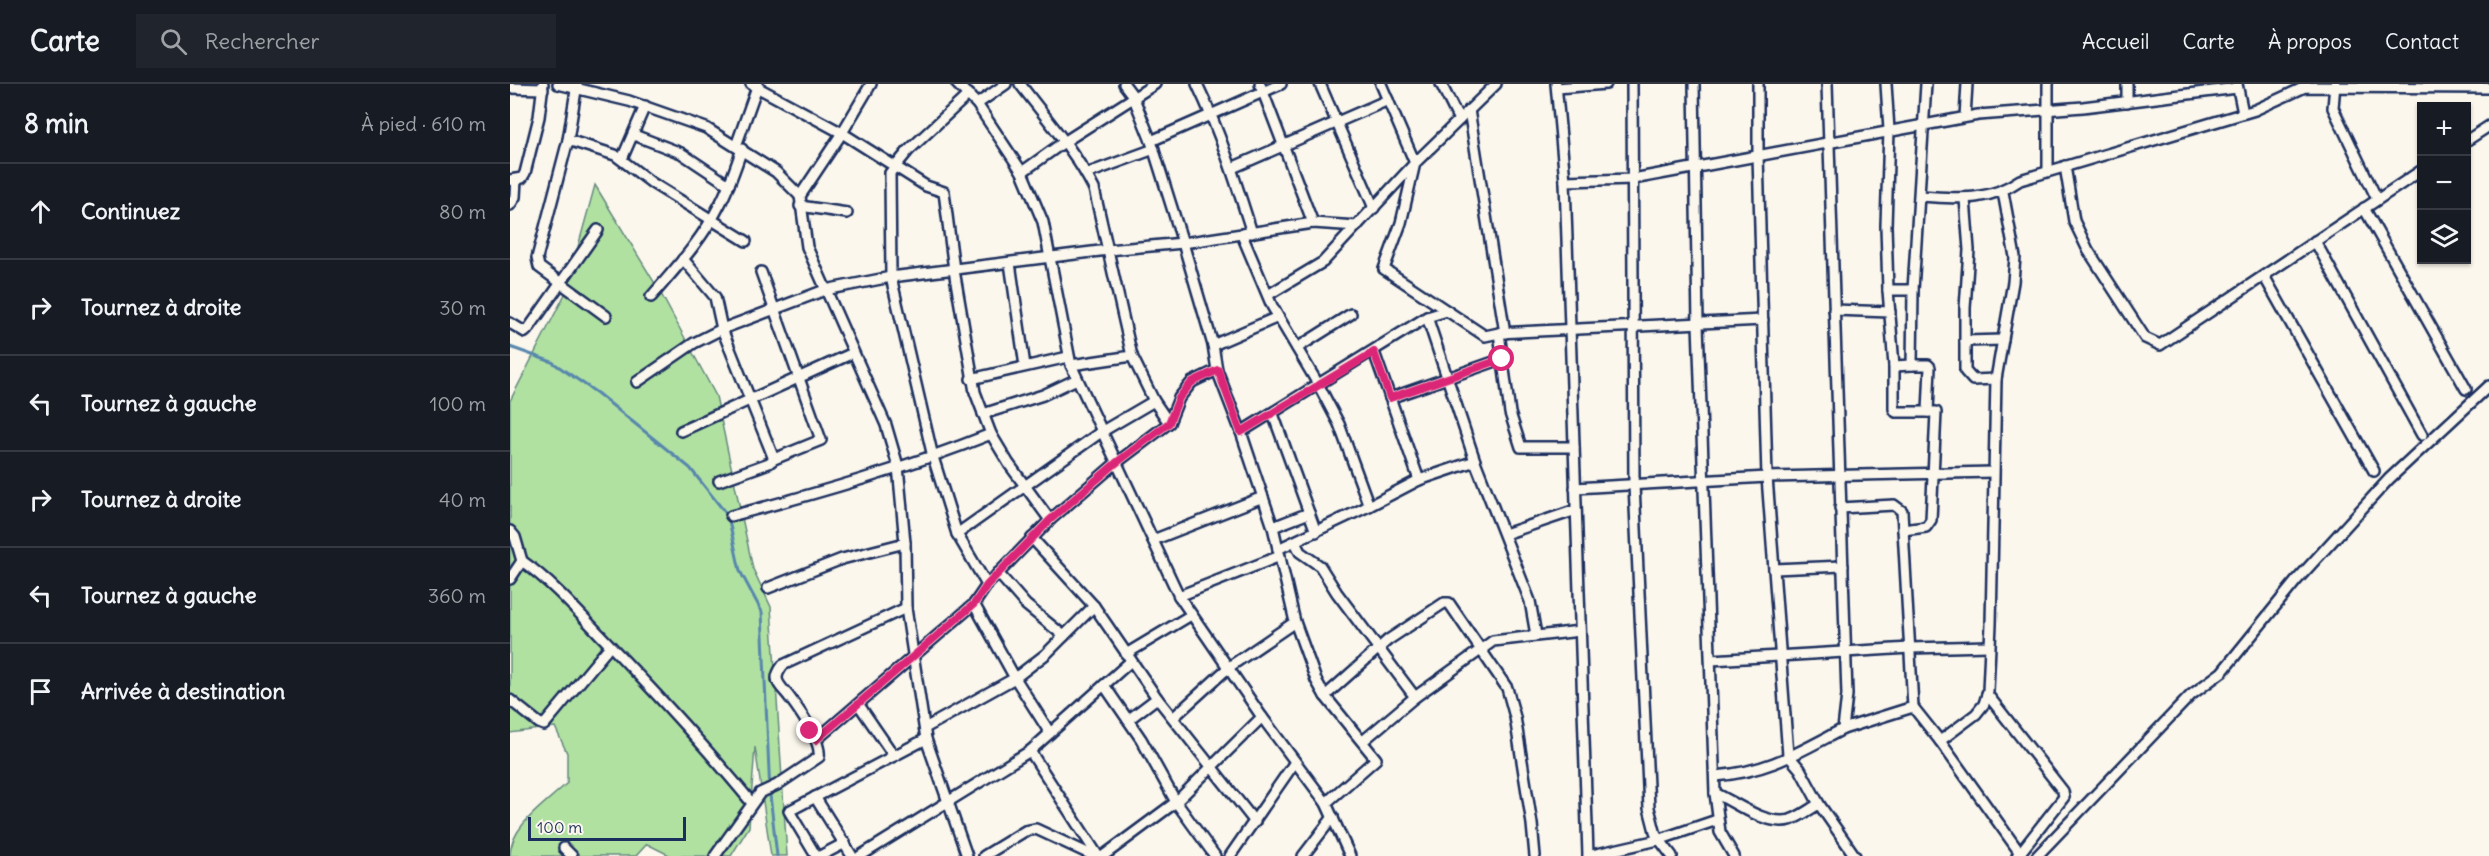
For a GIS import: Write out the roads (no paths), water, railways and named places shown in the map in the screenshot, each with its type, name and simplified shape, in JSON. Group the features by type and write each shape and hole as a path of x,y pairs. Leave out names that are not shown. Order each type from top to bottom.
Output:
{"street":[{"path":"558,84 576,86 645,106 706,128 776,172 801,201 807,247 889,432 898,466 905,543 906,608 926,739 967,856"},
{"path":"801,201 871,84"},
{"path":"957,84 977,104 1022,172 1041,217 1070,361 1179,596 1262,717 1326,804 1350,856"},
{"path":"977,104 1006,84"},
{"path":"1020,84 1086,174 1096,196 1132,356 1154,400 1169,423"},
{"path":"1124,84 1133,96 1152,145 1213,345 1218,370 1273,527 1296,622 1316,680 1325,696 1376,760 1326,804"},
{"path":"1022,172 1133,96 1155,84"},
{"path":"1197,84 1212,114 1232,168 1252,233"},
{"path":"1086,174 1152,145 1262,88 1281,84"},
{"path":"1320,84 1374,208"},
{"path":"1381,84 1415,163 1401,223 1384,269 1485,336 1502,333 1762,320"},
{"path":"1441,84 1459,120"},
{"path":"1268,296 1323,262 1415,163 1496,84"},
{"path":"1606,84 1557,86 1565,181 1588,855 1658,840 1717,820"},
{"path":"1632,84 1634,485 1649,808 1653,829 1658,840 1672,856"},
{"path":"1694,84 1698,324 1715,793 1717,820 1722,837 1732,856"},
{"path":"1758,84 1767,477 1788,758 1800,769 1819,804 1855,856"},
{"path":"1827,84 1847,695 1843,729"},
{"path":"1886,84 1889,130 1886,226 1894,366 1894,410 1936,412 1929,524 1926,527 1903,530"},
{"path":"1912,365 1926,84"},
{"path":"1965,117 1967,84"},
{"path":"2048,84 2048,171"},
{"path":"2127,84 2127,102"},
{"path":"651,297 683,260 712,218 729,185 755,85 842,133 926,186 944,192 971,378 982,414 991,434 1050,520"},
{"path":"510,88 543,86 525,173 522,178 513,180 515,197 510,205"},
{"path":"576,86 568,140 537,258 539,267 559,284 606,316"},
{"path":"1565,181 1633,179 1925,123 2048,108 2127,102 2187,89 2237,86 2243,113"},
{"path":"1920,196 1965,199 2003,192 2020,180 2255,110 2305,86 2489,88"},
{"path":"2334,86 2333,108 2377,199"},
{"path":"1262,88 1313,223"},
{"path":"969,94 894,166 888,182 891,277 933,457 957,534 987,585"},
{"path":"1232,168 1388,100"},
{"path":"622,159 645,106"},
{"path":"1469,110 1502,333 1502,359 1510,413 1521,447 1574,447"},
{"path":"2471,138 2489,126"},
{"path":"634,135 681,153 729,185"},
{"path":"568,140 605,151 622,159 652,183 746,241"},
{"path":"2065,166 2074,221 2088,250 2145,338 2160,345 2417,173"},
{"path":"1940,741 1976,714 1984,704 1987,694 1996,379 2015,257 2003,192"},
{"path":"1965,199 1969,250 1965,371 1973,380 1996,379"},
{"path":"801,201 847,213"},
{"path":"2364,208 2466,389"},
{"path":"637,382 694,343 722,329 825,290 891,277 1183,243 1313,223 1357,226"},
{"path":"510,323 525,332 598,230"},
{"path":"1242,235 1278,317 1318,384 1342,432 1369,506"},
{"path":"2315,241 2422,435"},
{"path":"683,260 715,297 722,329 774,459"},
{"path":"1010,263 1025,366"},
{"path":"719,481 769,463 821,440 761,272"},
{"path":"2264,276 2374,471"},
{"path":"1888,290 1914,290"},
{"path":"1834,310 1890,312"},
{"path":"1241,432 1374,352 1427,317 1447,311"},
{"path":"1297,348 1352,314"},
{"path":"1213,345 1278,317"},
{"path":"1427,317 1475,461 1530,602 1536,635"},
{"path":"1965,341 2003,340"},
{"path":"1374,352 1419,480"},
{"path":"681,431 853,353"},
{"path":"971,378 1025,366 1132,356"},
{"path":"1390,398 1502,359"},
{"path":"1894,366 1928,365 1930,367 1928,412"},
{"path":"816,740 974,604 987,585 1050,520 1116,463 1169,423 1185,389 1198,378 1218,370"},
{"path":"982,414 1042,395 1077,379"},
{"path":"2037,856 2191,695 2222,672 2296,581 2389,479 2489,386"},
{"path":"957,534 1101,432 1154,400"},
{"path":"1273,414 1316,532"},
{"path":"731,516 844,486 898,466 933,457 991,434"},
{"path":"1179,596 1279,552 1419,480 1475,461"},
{"path":"1575,488 1839,474 1993,472"},
{"path":"1153,540 1263,498"},
{"path":"1840,508 1894,505 1902,510 1912,707 1940,741 2018,855 2064,797 2063,791 1987,694"},
{"path":"1505,534 1576,510"},
{"path":"1273,527 1309,513"},
{"path":"510,531 515,537 522,561 543,576 610,645 708,750 751,802"},
{"path":"1032,538 1094,606 1157,698 1174,717 1210,768 1255,822"},
{"path":"1295,542 1300,552 1320,566 1337,593 1415,697"},
{"path":"768,588 842,559 905,543"},
{"path":"510,579 522,561"},
{"path":"1774,569 1843,566"},
{"path":"998,573 1026,605 1064,636"},
{"path":"1325,696 1395,634 1447,602 1505,683 1510,697 1532,824 1534,856"},
{"path":"974,604 1015,678 1050,733"},
{"path":"925,728 1015,678 1046,654 1094,606"},
{"path":"715,856 751,802 760,793 777,785 819,757 820,751 816,740 801,713 778,682 778,672 783,665 906,608"},
{"path":"860,856 1030,751 1104,685 1129,657 1191,615"},
{"path":"1174,717 1229,667 1296,622"},
{"path":"1363,741 1415,697 1493,641 1580,631"},
{"path":"511,702 544,725 610,645"},
{"path":"1711,660 1845,651 1989,646"},
{"path":"1104,685 1148,750 1176,802 1215,856"},
{"path":"1128,720 1157,698"},
{"path":"859,705 894,756"},
{"path":"1715,777 1747,773 1788,758 1843,729 1912,707"},
{"path":"1103,856 1176,802 1262,717"},
{"path":"845,843 818,856 789,811 926,739"},
{"path":"1030,751 1096,856"},
{"path":"1230,856 1295,762"},
{"path":"1715,793 1762,817 1780,820 1795,818 1819,804"},
{"path":"815,797 852,856"},
{"path":"1303,856 1333,817"},
{"path":"984,856 1024,831 1036,829 1096,856"},
{"path":"564,848 572,856"}],"waterway":[{"path":"510,347 552,362 597,393 690,468 728,516 740,571 762,612 770,795 777,856"}]}
